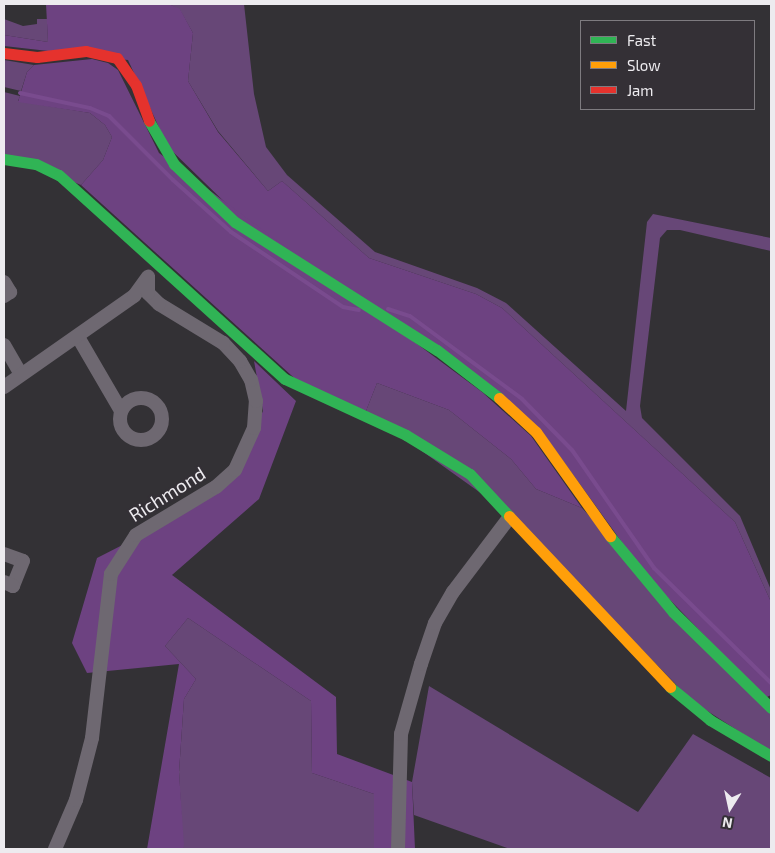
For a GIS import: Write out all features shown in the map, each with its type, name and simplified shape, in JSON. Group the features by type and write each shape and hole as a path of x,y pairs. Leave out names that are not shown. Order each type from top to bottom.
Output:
{"street":[{"path":"4,52 36,57 86,51 104,53 117,58 136,85 154,134 174,164 194,185 235,222 437,350 513,409 536,432 613,541 679,619 771,708"},
{"path":"4,159 36,164 60,175 285,379 300,389 406,435 447,458 470,474 664,682 710,720 771,756"},
{"path":"4,387 134,296 156,264"},
{"name":"Richmond","path":"55,849 76,800 92,738 111,574 136,535 216,488 235,470 254,428 256,401 252,380 240,361 223,343 159,304 148,292 148,278"},
{"path":"4,282 10,292 4,296"},
{"path":"78,337 122,410"},
{"path":"4,345 21,374"},
{"path":"398,849 401,734 421,664 435,623 453,592 509,518"},
{"path":"4,554 23,561 12,586 4,582"}],"shaded area":[{"path":"46,4 169,4 180,9 193,33 188,81 218,132 268,191 282,181 369,258 476,294 502,308 735,522 771,602 771,695 765,698 645,574 540,429 240,217 168,147 128,60 4,46 4,35 48,42"},
{"path":"169,4 244,4 254,94 266,147 287,175 375,252 477,288 506,303 626,411 647,222 653,214 771,238 771,251 680,230 667,230 660,238 640,406 642,418 740,516 771,590 771,602 735,522 502,308 476,294 369,258 282,181 268,191 218,131 188,81 193,33 180,10"},
{"path":"4,19 23,26 37,24 37,19 47,19 48,42 4,35"},
{"path":"92,59 108,63 118,70 159,153 482,392 531,436 582,508 536,489 511,459 449,410 377,383 366,411 302,385 81,185 103,160 112,137 105,125 90,113 18,102 27,72 34,65"},
{"path":"4,60 34,65 27,72 21,91 4,87"},
{"path":"4,92 20,96 18,101 90,113 105,125 112,137 103,160 81,185 4,154"},
{"path":"254,361 296,401 259,499 172,575 336,697 337,754 412,782 415,849 374,849 374,794 312,773 311,701 188,618 165,646 196,679 184,699 179,772 184,845 183,849 147,849 179,664 87,673 72,643 97,558 142,535 229,482 263,411"},
{"path":"377,383 449,410 511,459 536,489 582,508 771,714 771,752 692,701 510,514 366,411"},
{"path":"188,618 311,701 312,773 374,794 374,849 183,849 179,772 184,699 196,679 165,646"},
{"path":"429,686 638,812 693,734 771,778 771,849 510,849 414,815 412,782"}],"waterway":[{"path":"20,93 90,108 109,116 173,180 231,232 343,307 359,310"},
{"path":"388,309 410,316 522,399 572,450 654,568 771,683"}],"traffic: fast":[{"path":"149,121 174,164 235,222 437,350 499,398"},
{"path":"4,159 36,164 59,175 285,379 406,435 470,474 509,516"},
{"path":"610,536 673,612 771,708"},
{"path":"670,687 710,720 771,756"}],"traffic: slow":[{"path":"499,398 536,432 610,536"},
{"path":"509,516 670,687"}],"traffic: jam":[{"path":"4,53 37,57 86,51 117,58 136,85 149,121"}]}
